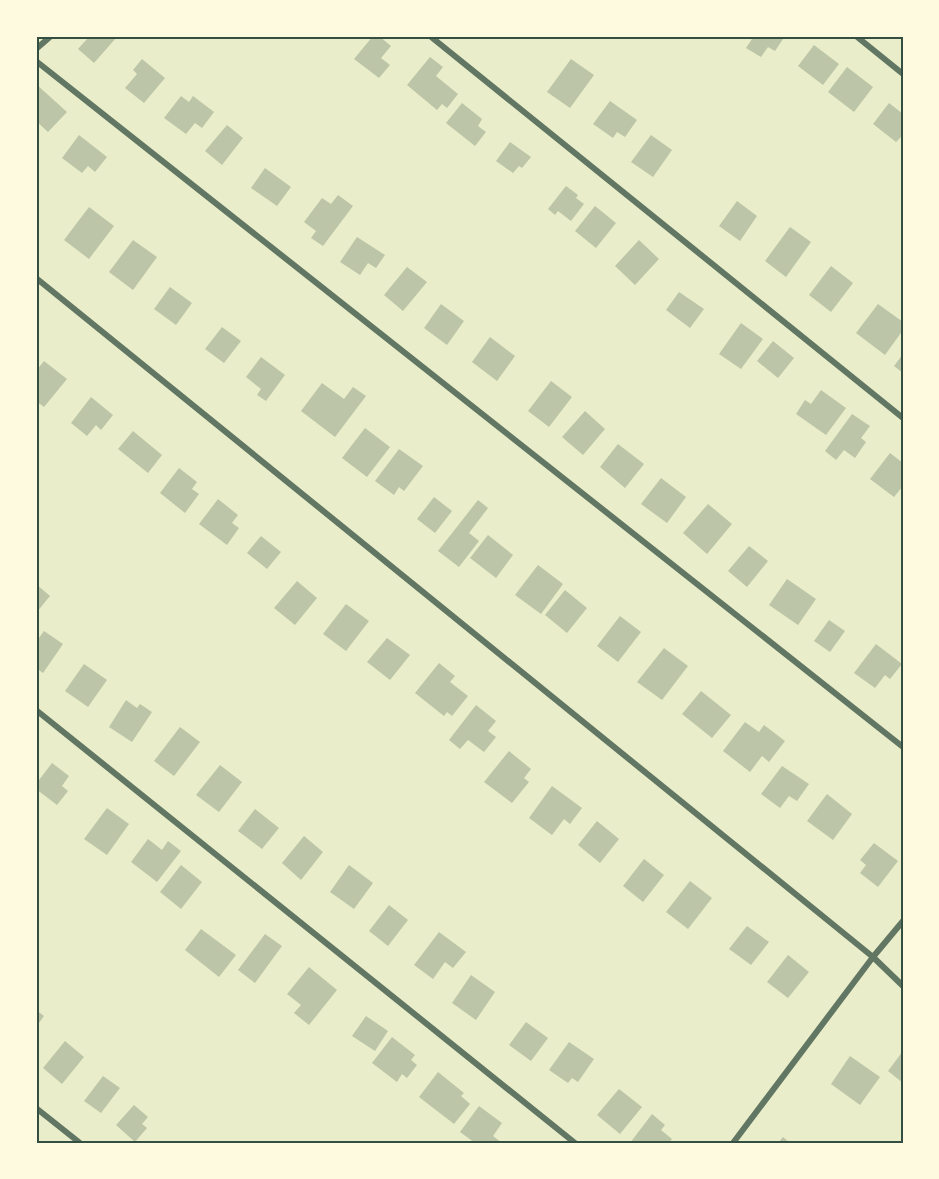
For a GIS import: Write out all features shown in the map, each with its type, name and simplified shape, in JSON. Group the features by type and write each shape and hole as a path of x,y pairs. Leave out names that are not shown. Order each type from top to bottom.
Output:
{"street":[{"path":"36,48 51,36"},
{"path":"430,36 903,418"},
{"path":"856,36 903,74"},
{"path":"36,61 903,747"},
{"path":"36,278 873,957 903,986"},
{"path":"36,710 575,1143"},
{"path":"733,1143 873,957 903,921"},
{"path":"36,1108 80,1143"}],"building":[{"path":"85,36 114,36 116,38 94,63 78,49 88,38"},
{"path":"373,36 379,36 391,46 381,58 390,65 379,78 354,59"},
{"path":"754,36 785,36 775,51 768,47 761,57 746,48"},
{"path":"814,45 839,64 823,85 798,66"},
{"path":"430,57 443,67 436,76 458,94 447,108 442,104 437,110 407,85"},
{"path":"142,59 165,78 144,103 125,88 137,74 133,70"},
{"path":"571,59 594,75 570,108 547,92"},
{"path":"847,67 873,87 854,112 828,92"},
{"path":"36,84 67,112 48,132 36,121"},
{"path":"181,96 189,102 193,96 214,112 202,128 195,123 186,134 164,118"},
{"path":"610,101 637,120 625,137 617,132 613,138 593,124"},
{"path":"462,103 482,119 478,126 486,132 475,146 446,123"},
{"path":"889,103 903,114 903,138 901,137 896,142 873,124"},
{"path":"227,125 243,138 222,165 205,151"},
{"path":"79,135 107,157 95,172 88,166 82,173 62,158"},
{"path":"651,135 672,150 653,177 631,162"},
{"path":"510,142 531,157 522,168 519,166 513,173 496,161"},
{"path":"265,168 291,187 277,206 251,188"},
{"path":"566,186 578,195 576,198 584,204 571,221 558,211 555,215 548,209"},
{"path":"338,195 353,206 323,246 311,238 316,231 304,222 322,198 331,204"},
{"path":"737,201 757,216 740,241 719,226"},
{"path":"595,206 616,223 596,248 575,231"},
{"path":"89,207 114,226 89,259 64,240"},
{"path":"790,227 811,242 786,277 765,261"},
{"path":"357,237 385,255 376,268 368,263 360,275 340,262"},
{"path":"133,240 157,257 133,290 109,272"},
{"path":"639,240 659,259 635,285 615,266"},
{"path":"831,266 853,283 831,312 809,295"},
{"path":"407,267 427,282 403,311 384,295"},
{"path":"170,287 192,303 176,325 154,309"},
{"path":"679,292 704,309 690,328 666,310"},
{"path":"441,304 464,321 447,345 424,328"},
{"path":"878,304 903,322 903,330 885,355 856,333"},
{"path":"741,323 763,339 741,369 719,354"},
{"path":"222,327 241,341 224,363 205,349"},
{"path":"490,337 515,356 497,381 472,362"},
{"path":"773,341 794,358 778,378 757,361"},
{"path":"903,354 903,373 894,366"},
{"path":"261,357 285,375 266,401 257,395 261,389 246,377"},
{"path":"44,361 67,379 44,407 36,401 36,371"},
{"path":"551,381 572,397 549,427 528,411"},
{"path":"322,383 344,399 353,387 366,396 335,437 301,411"},
{"path":"821,390 846,408 826,435 796,414 805,400 811,404"},
{"path":"91,397 113,415 101,430 96,425 87,436 71,423"},
{"path":"585,411 605,429 583,455 562,437"},
{"path":"852,414 870,426 861,438 866,442 855,458 844,450 836,460 825,451"},
{"path":"365,428 390,447 367,477 342,458"},
{"path":"133,431 162,455 148,473 118,449"},
{"path":"618,444 644,464 625,488 600,467"},
{"path":"399,449 423,466 404,491 399,487 394,495 375,481"},
{"path":"890,453 903,463 903,486 894,497 870,479"},
{"path":"179,468 197,482 192,489 199,494 185,513 160,493"},
{"path":"661,478 686,497 667,523 641,504"},
{"path":"434,497 452,511 435,533 417,519"},
{"path":"218,499 238,515 232,523 239,528 227,545 199,524"},
{"path":"478,500 488,508 469,533 479,541 459,567 438,551"},
{"path":"708,504 732,524 707,554 683,533"},
{"path":"488,535 513,555 496,578 470,558"},
{"path":"261,536 281,552 267,569 247,553"},
{"path":"749,546 768,561 747,587 728,571"},
{"path":"538,565 563,584 541,614 515,595"},
{"path":"787,579 816,599 798,625 769,605"},
{"path":"297,581 317,598 295,625 274,608"},
{"path":"36,584 50,596 36,613"},
{"path":"565,590 587,608 567,633 545,615"},
{"path":"346,604 369,621 346,651 323,634"},
{"path":"620,616 641,632 618,662 597,646"},
{"path":"829,620 845,631 830,652 814,641"},
{"path":"44,631 63,644 43,673 36,668 36,642"},
{"path":"387,638 410,655 390,680 367,662"},
{"path":"876,644 902,664 890,679 885,675 875,688 854,673"},
{"path":"664,648 688,666 662,700 637,682"},
{"path":"439,663 455,676 450,682 468,696 452,716 447,712 444,716 415,693"},
{"path":"84,664 107,680 88,707 65,691"},
{"path":"701,691 731,715 712,738 682,714"},
{"path":"126,700 137,708 140,704 152,712 132,742 109,727"},
{"path":"476,705 496,721 488,731 496,737 484,752 468,740 460,749 449,740"},
{"path":"745,722 759,732 764,725 785,741 769,762 762,756 750,772 723,751"},
{"path":"180,727 200,742 174,776 154,761"},
{"path":"509,751 531,769 524,778 529,782 512,803 484,782"},
{"path":"52,763 69,776 62,786 68,791 57,805 36,789 36,784"},
{"path":"220,765 242,782 219,812 196,795"},
{"path":"782,766 809,784 797,801 789,796 780,808 761,794"},
{"path":"552,786 582,808 570,824 564,819 552,835 529,818"},
{"path":"827,794 852,814 833,840 807,821"},
{"path":"107,808 129,824 107,855 84,839"},
{"path":"255,809 279,828 262,849 238,831"},
{"path":"597,821 619,839 600,863 578,845"},
{"path":"304,836 323,852 301,880 282,863"},
{"path":"148,839 162,850 168,841 181,851 157,882 131,862"},
{"path":"874,843 898,861 878,887 860,873 866,865 860,860"},
{"path":"644,859 664,875 643,902 623,886"},
{"path":"181,865 202,882 181,909 160,892"},
{"path":"349,865 373,883 354,909 330,892"},
{"path":"690,881 712,898 688,929 666,912"},
{"path":"389,905 408,920 388,946 369,931"},
{"path":"747,926 769,942 751,965 729,949"},
{"path":"201,929 236,955 219,977 185,950"},
{"path":"439,932 466,952 453,968 445,962 433,979 414,965"},
{"path":"265,934 282,946 255,983 238,970"},
{"path":"788,955 809,972 788,998 767,982"},
{"path":"309,967 337,990 309,1025 294,1013 301,1005 287,994"},
{"path":"471,975 495,992 476,1020 452,1003"},
{"path":"36,1010 44,1016 36,1027"},
{"path":"366,1016 388,1031 375,1051 352,1036"},
{"path":"526,1022 548,1038 531,1061 509,1045"},
{"path":"392,1037 415,1055 411,1060 417,1065 407,1078 402,1074 397,1082 372,1063"},
{"path":"65,1041 84,1057 62,1084 43,1068"},
{"path":"569,1042 594,1059 578,1082 572,1078 568,1083 549,1070"},
{"path":"903,1051 903,1083 888,1071"},
{"path":"850,1056 880,1077 860,1105 831,1084"},
{"path":"438,1072 464,1093 461,1096 470,1104 454,1124 419,1097"},
{"path":"103,1076 120,1088 101,1113 84,1101"},
{"path":"619,1089 642,1107 620,1134 597,1115"},
{"path":"134,1105 148,1117 142,1124 147,1128 135,1142 116,1125"},
{"path":"479,1106 502,1123 493,1136 502,1143 475,1143 460,1132"},
{"path":"652,1114 665,1125 661,1130 672,1139 669,1143 630,1143"},
{"path":"783,1137 790,1143 778,1143"}]}
